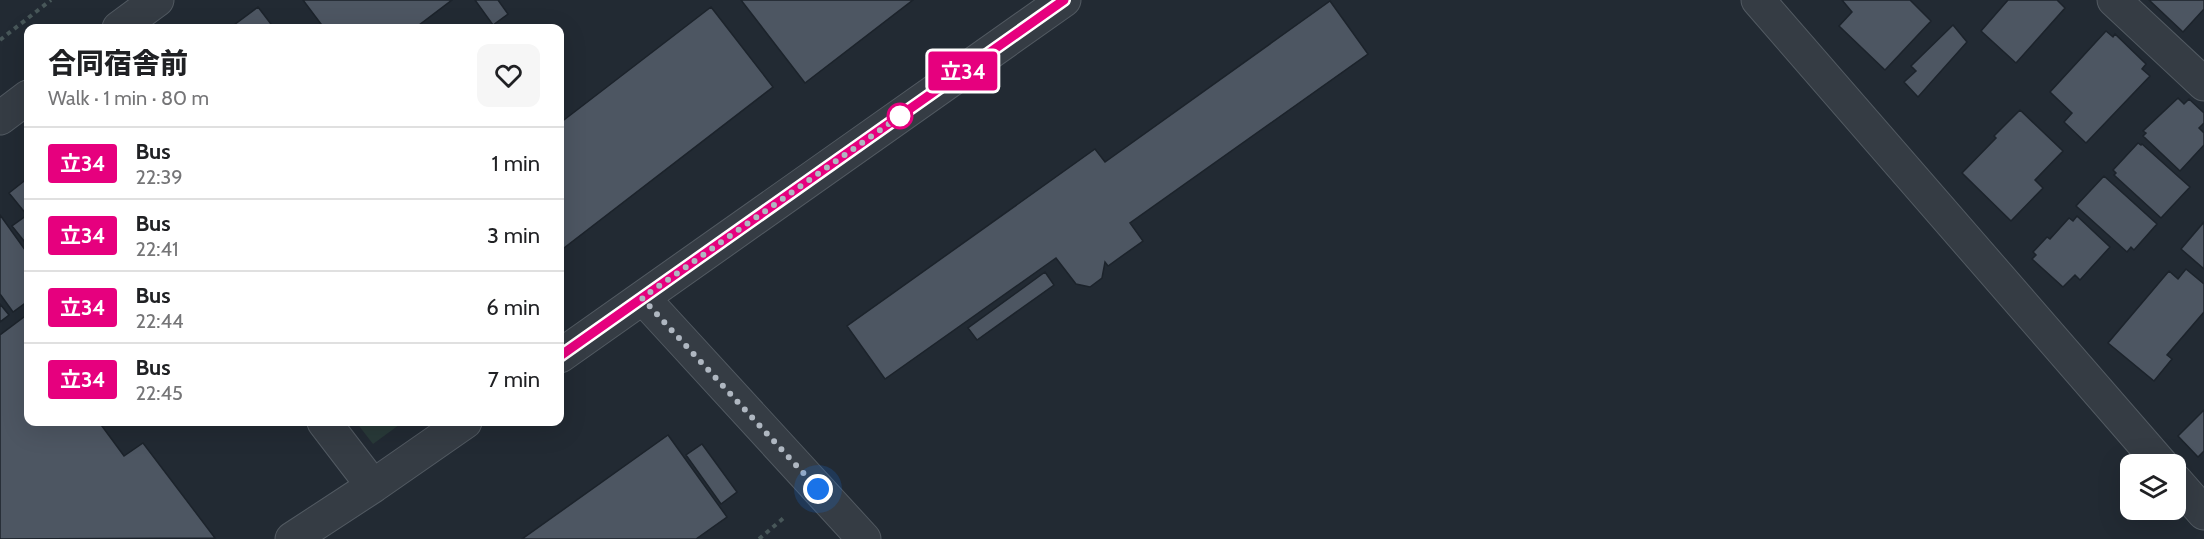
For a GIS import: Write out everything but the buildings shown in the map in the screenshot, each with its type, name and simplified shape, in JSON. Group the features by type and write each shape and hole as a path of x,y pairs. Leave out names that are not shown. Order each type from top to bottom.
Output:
{"street":[{"path":"564,353 1064,0"},
{"path":"1758,0 2152,454"},
{"path":"2114,0 2204,84"},
{"path":"124,24 149,2"},
{"path":"0,118 24,100"},
{"path":"642,298 864,539"},
{"path":"327,426 374,486"},
{"path":"292,539 374,486 459,426"},
{"path":"2186,493 2204,513"}],"path":[{"path":"0,40 51,0"}],"shaded area":[{"path":"359,426 398,426 373,444"}],"bus line":[{"name":"立34","path":"564,353 1064,0"}],"route":[{"path":"818,489 642,298 900,116"}]}
